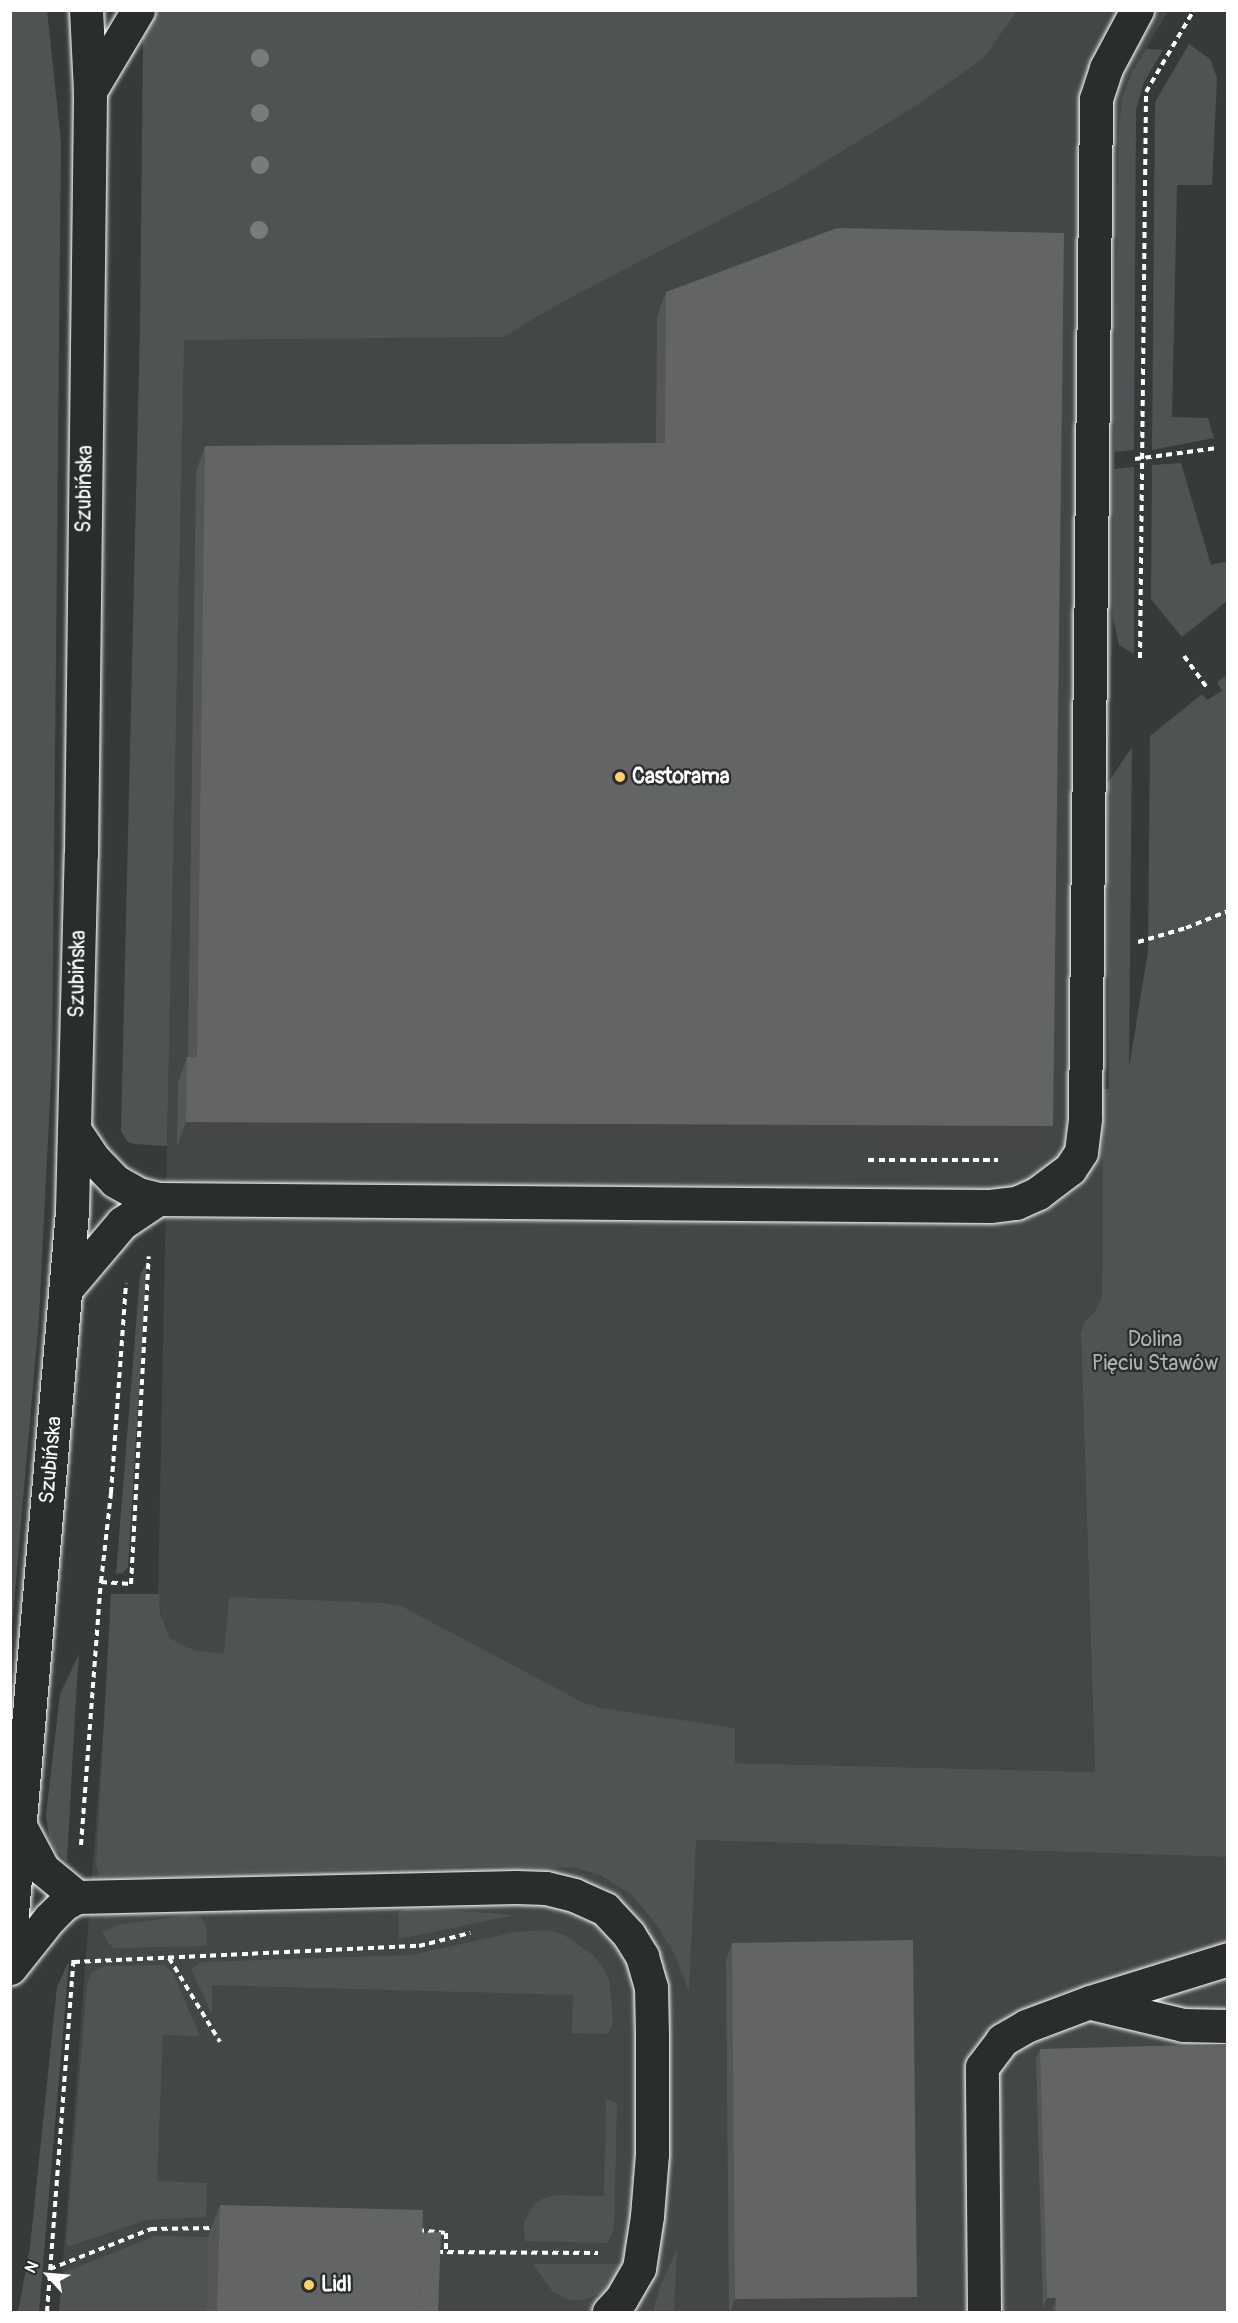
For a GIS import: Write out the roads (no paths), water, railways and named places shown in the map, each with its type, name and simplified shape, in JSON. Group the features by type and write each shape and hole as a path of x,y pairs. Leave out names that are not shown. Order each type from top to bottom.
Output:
{"main road":[{"name":"Szubińska","path":"10,1936 72,1211 81,854 90,91 86,10"},
{"path":"90,91 138,10"},
{"path":"75,1131 94,1159 115,1181 138,1194 158,1199 990,1206 1016,1203 1038,1192 1070,1169 1081,1152 1085,1116 1096,99 1106,68 1137,10"},
{"path":"66,1289 122,1223 158,1199"},
{"path":"20,1826 43,1869 77,1897"},
{"path":"10,1968 64,1904 77,1897 516,1887 546,1888 574,1895 605,1909 629,1935 642,1956 651,1987 652,2035 652,2154 647,2217 639,2268 621,2299 609,2313"},
{"path":"984,2313 982,2067 1002,2040 1026,2026 1090,2002 1227,1959"},
{"path":"1090,2002 1183,2025 1227,2026"}],"place":[{"name":"Castorama","path":"620,777"},
{"name":"Lidl","path":"309,2285"}],"park label":[{"name":"Dolina Pięciu Stawów","path":"1155,1352"}]}
